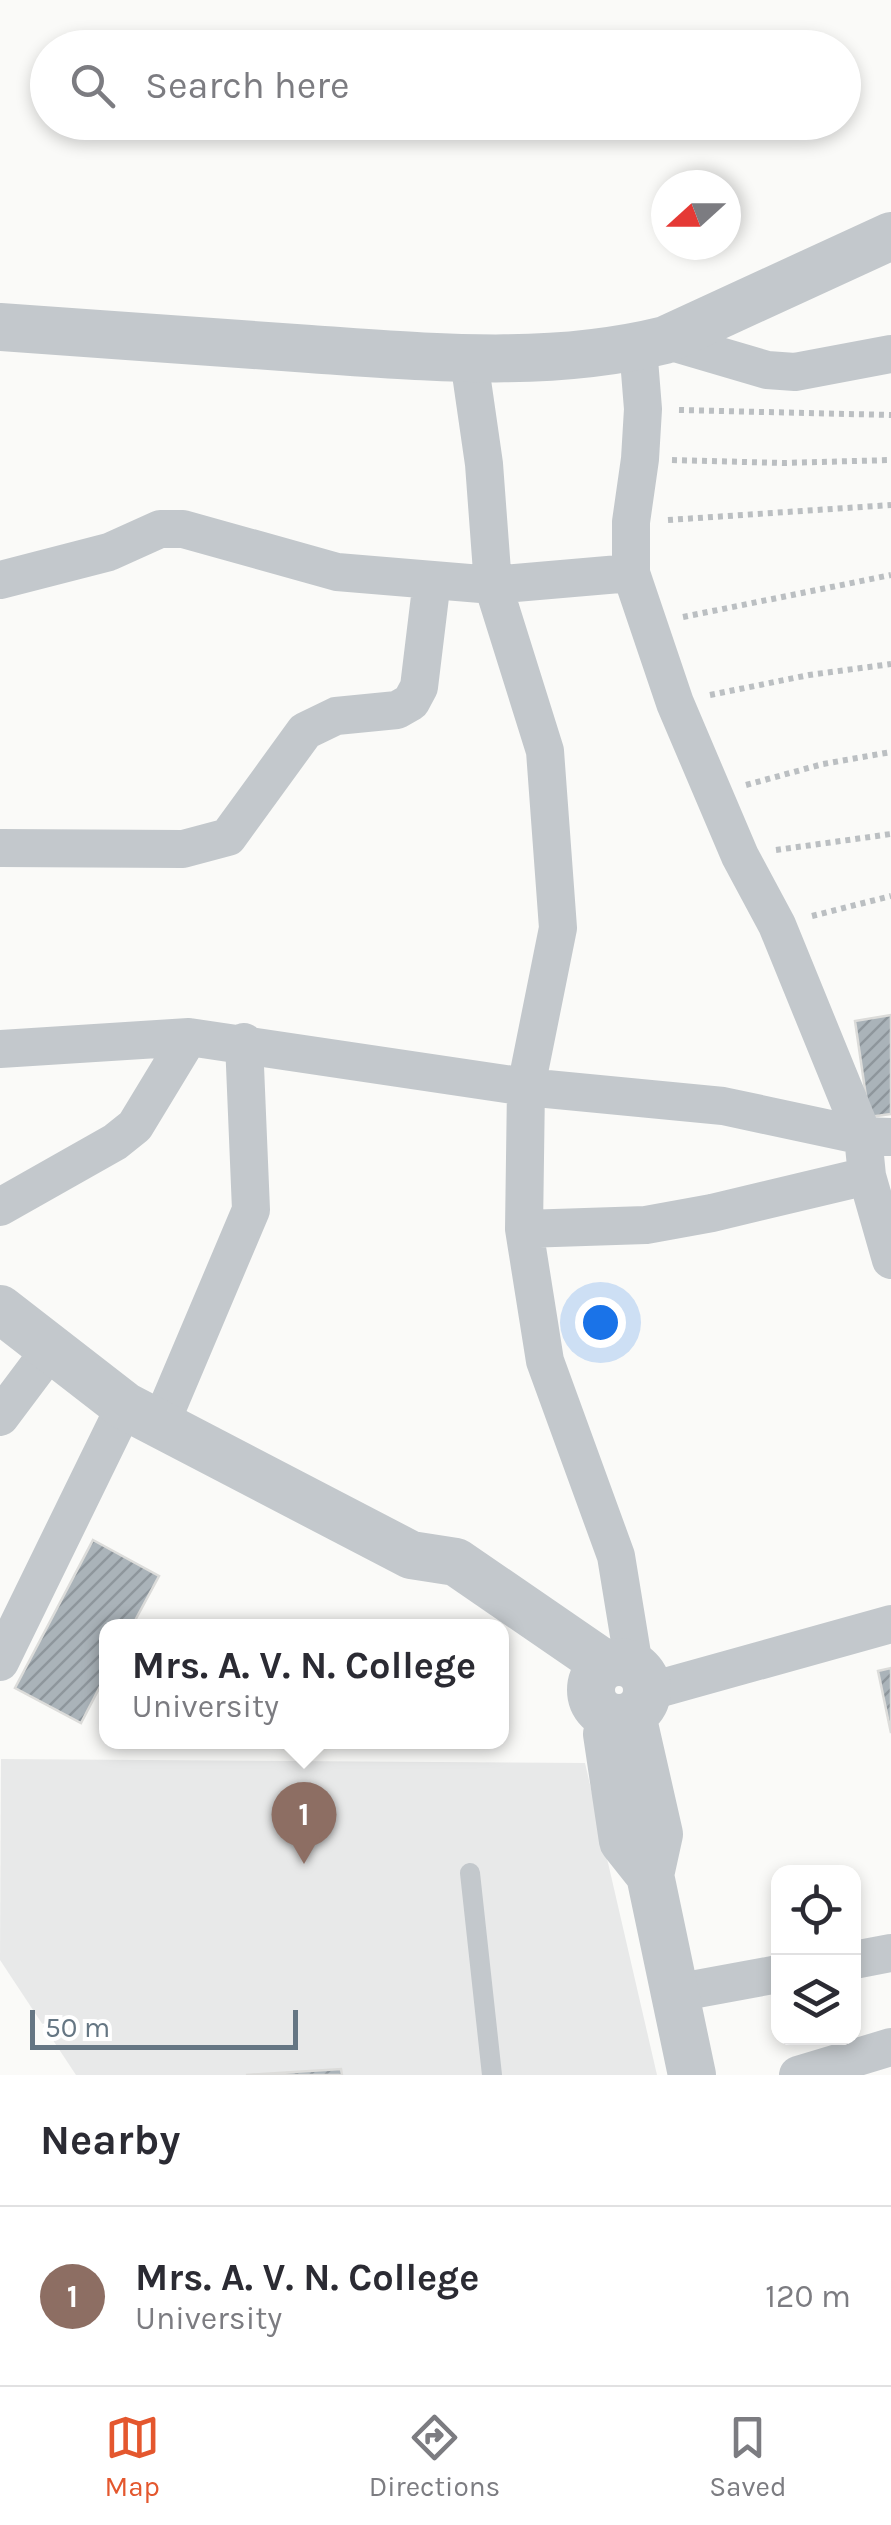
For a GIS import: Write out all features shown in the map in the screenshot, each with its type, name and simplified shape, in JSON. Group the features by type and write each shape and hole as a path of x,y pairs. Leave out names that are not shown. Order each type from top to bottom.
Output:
{"street":[{"path":"0,327 468,360 550,358 651,343 891,236"},
{"path":"651,343 768,370 795,372 891,354"},
{"path":"651,343 631,522 631,573 675,702 740,856 877,1137 866,1176 891,1260"},
{"path":"468,360 484,464 493,585 545,751 558,928 526,1087 524,1229 544,1361 616,1556 619,1690 660,1834 650,1875 692,2075"},
{"path":"0,580 109,552 160,529 184,530 337,572 493,585 631,573"},
{"path":"0,848 183,850 228,836 305,731 336,716 396,710 411,702 418,686 432,580"},
{"path":"0,1050 189,1037 244,1042 526,1087 724,1106 877,1137"},
{"path":"0,1207 115,1142 134,1126 189,1037"},
{"path":"0,1662 143,1415 251,1210 244,1042"},
{"path":"524,1229 646,1225 866,1176"},
{"path":"0,1309 143,1415 411,1555 456,1562 619,1690"},
{"path":"0,1416 51,1349"},
{"path":"411,1555 440,1590 484,1619"},
{"path":"509,1635 619,1690 891,1624"},
{"path":"861,1959 891,1953"},
{"path":"674,1993 771,1975"},
{"path":"798,2075 891,2047"}],"lane":[{"path":"470,1873 492,2075"}],"path":[{"path":"643,409 891,415"},
{"path":"640,460 891,460"},
{"path":"631,522 891,505"},
{"path":"647,624 891,575"},
{"path":"675,702 809,675 891,664"},
{"path":"716,793 823,764 891,752"},
{"path":"740,856 891,834"},
{"path":"777,926 891,896"}],"shaded area":[{"path":"1,1759 585,1763 657,2075 76,2075 0,1960"}],"building":[{"path":"891,1015 891,1114 869,1117 855,1021"},
{"path":"93,1540 159,1576 136,1619 99,1619 99,1688 81,1723 15,1688"},
{"path":"891,1668 891,1733 878,1671"},
{"path":"341,2069 342,2075 246,2075"}],"place":[{"name":"Mrs. A. V. N. College","path":"304,1864"}]}
